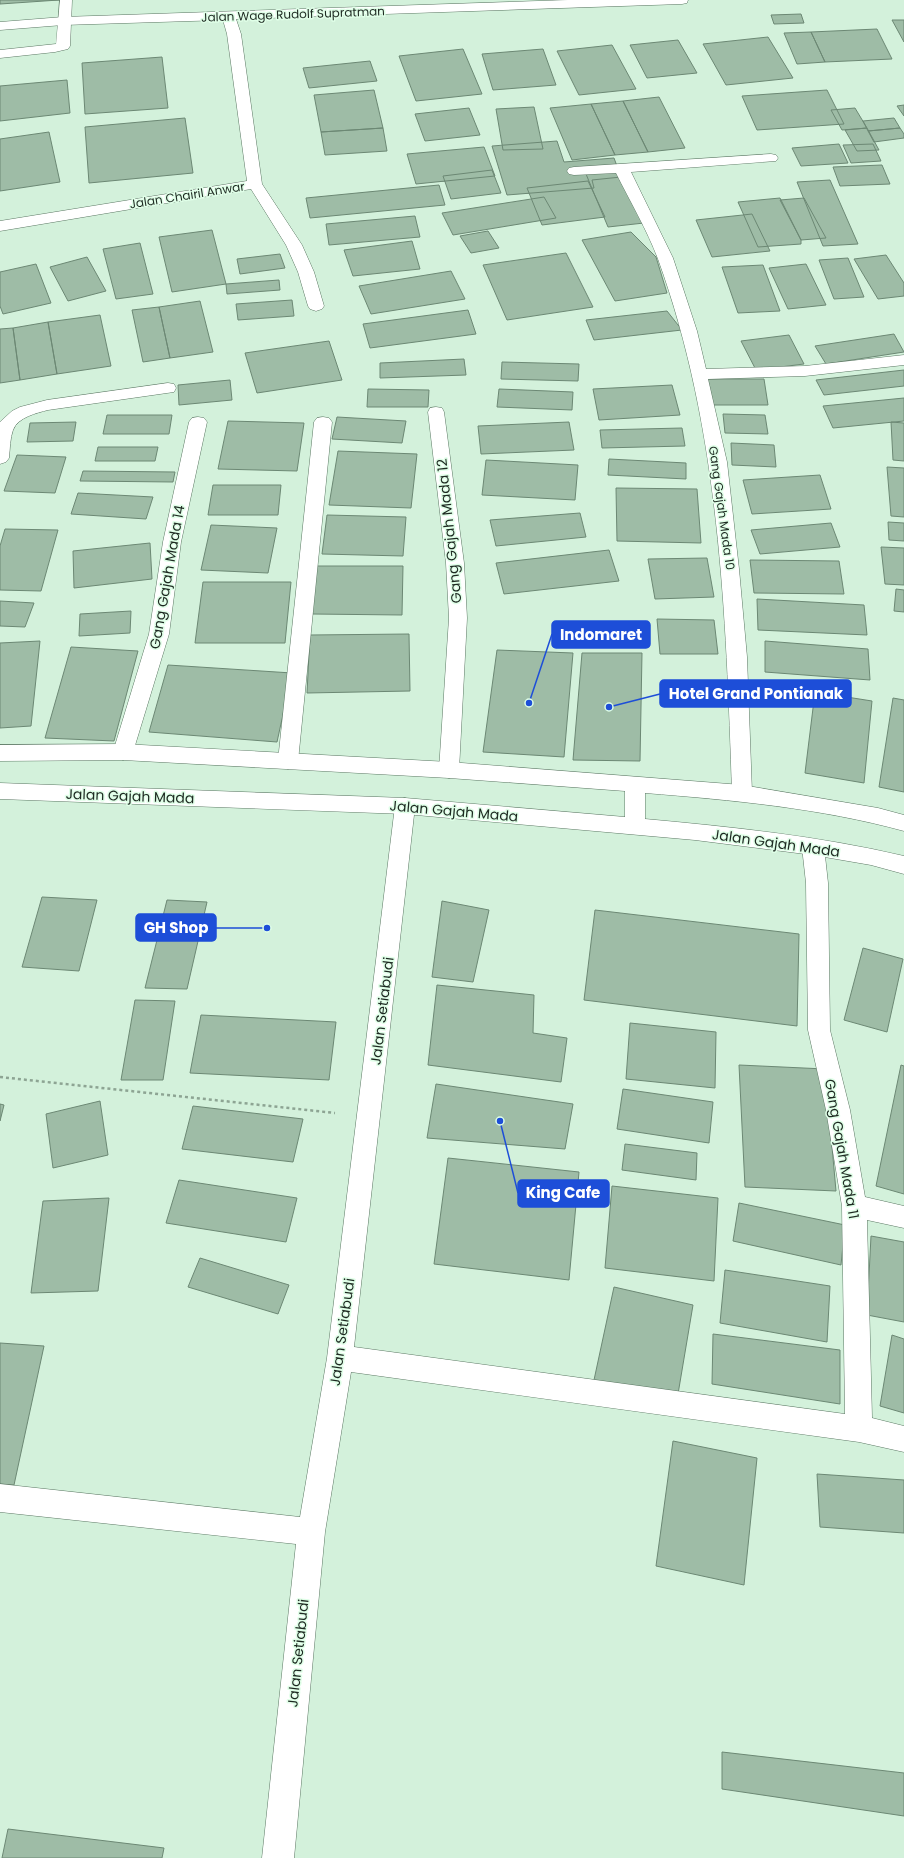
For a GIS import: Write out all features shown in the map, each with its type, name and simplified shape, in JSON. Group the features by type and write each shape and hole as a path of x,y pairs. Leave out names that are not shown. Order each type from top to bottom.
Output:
{"street":[{"path":"0,54 60,48 64,44 63,21 66,0"},
{"name":"Jalan Wage Rudolf Supratman","path":"0,26 63,21 682,0"},
{"name":"Jalan Chairil Anwar","path":"0,226 255,184 234,34 228,16"},
{"path":"574,171 771,158"},
{"name":"Gang Gajah Mada 10","path":"622,167 665,258 689,331 718,462 730,569 737,657 742,793"},
{"path":"255,184 282,226 297,253 304,267 316,306"},
{"path":"698,374 805,371 904,360"},
{"path":"0,458 6,420 26,411 46,405 168,388"},
{"name":"Gang Gajah Mada 12","path":"436,412 455,562 458,618 449,770"},
{"name":"Gang Gajah Mada 14","path":"123,752 159,634 172,542 198,422"},
{"path":"288,761 324,422"},
{"path":"0,753 123,752 449,770 635,784 742,793 878,816 904,823"},
{"path":"635,784 635,826"},
{"name":"Jalan Gajah Mada","path":"0,791 405,806 695,832 813,847 872,857 904,865"},
{"name":"Jalan Setiabudi","path":"278,1858 311,1532 340,1358 370,1116 405,806"},
{"name":"Gang Gajah Mada 11","path":"813,847 817,883 819,1030 838,1110 854,1206 858,1429"},
{"path":"854,1206 904,1217"},
{"path":"340,1358 858,1429 904,1439"},
{"path":"0,1498 311,1532"}],"path":[{"path":"0,1077 370,1116"}],"building":[{"path":"0,0 59,0 0,4"},
{"path":"801,14 804,23 774,24 771,15"},
{"path":"892,20 904,20 904,42"},
{"path":"877,29 892,59 825,62 811,32"},
{"path":"811,32 825,62 797,64 784,33"},
{"path":"768,37 793,78 726,85 703,44"},
{"path":"678,40 697,73 647,78 630,45"},
{"path":"612,45 636,89 579,95 557,51"},
{"path":"463,49 482,94 416,101 399,56"},
{"path":"543,49 556,85 493,90 482,54"},
{"path":"162,57 168,108 85,114 82,63"},
{"path":"370,61 377,81 309,88 303,68"},
{"path":"67,80 70,113 0,121 0,86"},
{"path":"374,90 383,128 321,132 314,95"},
{"path":"827,90 844,124 757,130 742,96"},
{"path":"659,97 685,148 648,152 623,101"},
{"path":"623,101 648,152 615,155 591,104"},
{"path":"591,104 615,155 572,160 550,108"},
{"path":"904,105 904,116 897,106"},
{"path":"534,107 543,149 503,150 496,109"},
{"path":"469,108 480,135 425,141 415,114"},
{"path":"855,108 867,128 842,130 831,110"},
{"path":"185,118 193,173 89,183 85,127"},
{"path":"894,118 900,128 868,131 863,121"},
{"path":"383,128 387,151 325,155 321,132"},
{"path":"867,128 879,150 857,151 845,130"},
{"path":"900,128 904,134 904,138 874,142 868,131"},
{"path":"49,132 60,182 0,191 0,139"},
{"path":"557,141 564,162 614,158 621,177 592,180 594,188 507,195 492,146"},
{"path":"839,144 848,163 801,166 792,148"},
{"path":"873,144 881,161 851,163 843,145"},
{"path":"484,147 495,176 416,184 407,154"},
{"path":"882,165 890,184 840,186 833,167"},
{"path":"492,170 501,193 451,199 443,176"},
{"path":"621,171 644,223 608,227 586,174"},
{"path":"830,180 858,244 823,246 797,182"},
{"path":"588,181 605,217 542,225 527,188"},
{"path":"439,185 445,205 310,218 306,198"},
{"path":"544,197 556,218 453,235 442,213"},
{"path":"780,198 801,240 801,244 758,247 738,202"},
{"path":"804,198 826,238 801,240 780,200"},
{"path":"752,214 770,251 712,257 696,220"},
{"path":"415,216 420,237 329,245 326,224"},
{"path":"212,230 226,284 172,292 159,237"},
{"path":"488,231 499,248 471,253 460,236"},
{"path":"631,232 656,257 667,293 615,301 582,240"},
{"path":"412,241 420,269 353,276 344,250"},
{"path":"140,243 153,294 116,299 103,249"},
{"path":"566,253 593,307 507,320 483,265"},
{"path":"280,254 285,268 240,274 237,259"},
{"path":"886,255 904,283 904,296 878,299 854,259"},
{"path":"87,257 106,291 68,301 50,267"},
{"path":"848,258 864,297 834,299 819,260"},
{"path":"36,264 51,303 3,314 0,306 0,272"},
{"path":"806,264 826,305 788,309 769,268"},
{"path":"763,265 780,311 738,313 722,267"},
{"path":"451,271 465,299 371,314 359,286"},
{"path":"279,280 280,290 227,294 226,284"},
{"path":"292,300 294,316 238,320 236,304"},
{"path":"200,301 213,352 170,358 159,307"},
{"path":"159,307 170,358 143,362 132,310"},
{"path":"468,310 476,334 370,348 363,324"},
{"path":"667,311 682,330 594,340 586,320"},
{"path":"100,315 111,366 57,374 48,322"},
{"path":"48,322 57,374 20,380 13,328"},
{"path":"13,328 20,380 0,383 0,329"},
{"path":"894,334 904,352 826,364 815,346"},
{"path":"789,335 804,364 756,370 741,341"},
{"path":"329,341 342,380 257,393 245,353"},
{"path":"464,359 466,375 380,378 380,363"},
{"path":"502,362 579,364 578,381 501,379"},
{"path":"904,370 904,386 824,395 816,380"},
{"path":"704,379 764,379 768,405 708,405"},
{"path":"230,380 232,400 179,405 178,385"},
{"path":"672,385 680,415 599,420 593,389"},
{"path":"368,389 429,390 428,407 367,407"},
{"path":"499,389 573,392 572,410 497,407"},
{"path":"904,398 904,421 833,428 823,406"},
{"path":"723,414 765,415 768,434 725,433"},
{"path":"107,415 172,415 169,434 103,434"},
{"path":"337,417 406,421 402,443 332,439"},
{"path":"228,421 304,423 297,471 218,469"},
{"path":"76,422 73,441 27,442 30,423"},
{"path":"569,422 574,450 481,454 478,426"},
{"path":"891,422 904,423 904,461 893,460"},
{"path":"682,428 685,446 602,448 600,430"},
{"path":"731,443 774,445 776,467 732,465"},
{"path":"98,447 158,447 155,461 95,461"},
{"path":"338,451 417,454 411,508 329,505"},
{"path":"17,455 66,457 55,493 4,491"},
{"path":"609,459 686,463 686,479 608,475"},
{"path":"486,460 578,465 575,500 482,495"},
{"path":"887,467 904,468 904,517 891,516"},
{"path":"83,471 175,472 173,482 80,481"},
{"path":"820,475 831,509 752,514 743,480"},
{"path":"213,485 281,485 278,515 208,515"},
{"path":"616,488 697,489 701,543 617,541"},
{"path":"78,493 153,497 146,519 71,514"},
{"path":"580,513 586,537 496,546 490,520"},
{"path":"327,515 406,517 403,556 322,554"},
{"path":"888,522 904,523 904,541 889,540"},
{"path":"831,523 840,547 760,554 751,530"},
{"path":"211,525 277,528 268,573 201,570"},
{"path":"5,529 58,530 41,591 0,590 0,546"},
{"path":"150,543 152,579 74,588 73,551"},
{"path":"881,547 904,548 904,585 885,584"},
{"path":"609,550 619,581 504,594 496,563"},
{"path":"707,558 714,597 655,599 648,559"},
{"path":"750,560 839,561 844,594 754,593"},
{"path":"317,566 403,566 402,615 312,614"},
{"path":"203,582 291,582 285,643 195,643"},
{"path":"896,589 904,590 904,612 894,611"},
{"path":"757,599 864,605 867,635 758,630"},
{"path":"0,601 34,603 25,627 0,626"},
{"path":"131,611 130,633 79,636 80,614"},
{"path":"657,619 714,620 718,654 660,654"},
{"path":"409,634 410,691 307,693 310,635"},
{"path":"40,641 31,726 0,728 0,643"},
{"path":"765,641 868,649 870,680 765,672"},
{"path":"71,647 138,651 114,741 45,738"},
{"path":"497,650 573,653 564,757 483,752"},
{"path":"582,653 642,653 640,761 573,760"},
{"path":"168,665 292,673 277,742 149,732"},
{"path":"815,692 872,701 864,783 805,773"},
{"path":"893,698 904,700 904,792 879,787"},
{"path":"42,897 97,900 79,971 22,967"},
{"path":"167,900 207,902 187,989 145,988"},
{"path":"442,901 489,910 473,982 432,977"},
{"path":"595,910 799,934 797,1026 584,1000"},
{"path":"863,948 903,959 887,1032 844,1020"},
{"path":"437,985 534,995 533,1033 567,1038 561,1082 428,1065"},
{"path":"135,1000 175,1001 163,1080 121,1080"},
{"path":"201,1015 336,1022 329,1080 190,1073"},
{"path":"630,1023 716,1032 715,1088 626,1079"},
{"path":"739,1065 825,1069 836,1191 745,1187"},
{"path":"901,1065 904,1066 904,1194 876,1186"},
{"path":"436,1084 573,1104 565,1149 427,1138"},
{"path":"623,1089 713,1102 709,1143 617,1129"},
{"path":"100,1101 108,1155 53,1168 46,1114"},
{"path":"0,1104 4,1105 0,1121"},
{"path":"193,1106 303,1119 293,1162 182,1149"},
{"path":"625,1144 697,1153 696,1180 622,1170"},
{"path":"448,1158 579,1172 569,1280 434,1264"},
{"path":"179,1180 297,1198 286,1242 166,1223"},
{"path":"612,1186 718,1198 714,1281 605,1268"},
{"path":"109,1198 98,1291 31,1293 43,1201"},
{"path":"739,1203 845,1225 841,1265 733,1241"},
{"path":"871,1236 904,1242 904,1322 867,1315"},
{"path":"200,1258 289,1285 278,1314 188,1287"},
{"path":"725,1270 830,1286 827,1342 720,1323"},
{"path":"614,1287 693,1305 677,1400 594,1380"},
{"path":"713,1334 840,1350 840,1404 712,1384"},
{"path":"892,1335 904,1339 904,1413 880,1406"},
{"path":"0,1343 44,1346 14,1485 0,1484"},
{"path":"673,1441 757,1458 744,1585 656,1566"},
{"path":"817,1474 904,1480 904,1533 820,1527"},
{"path":"722,1752 904,1773 904,1816 722,1789"},
{"path":"8,1829 164,1848 162,1858 2,1858"}],"place":[{"name":"Indomaret","path":"529,703"},
{"name":"Hotel Grand Pontianak","path":"609,707"},
{"name":"GH Shop","path":"267,928"},
{"name":"King Cafe","path":"500,1121"}]}
